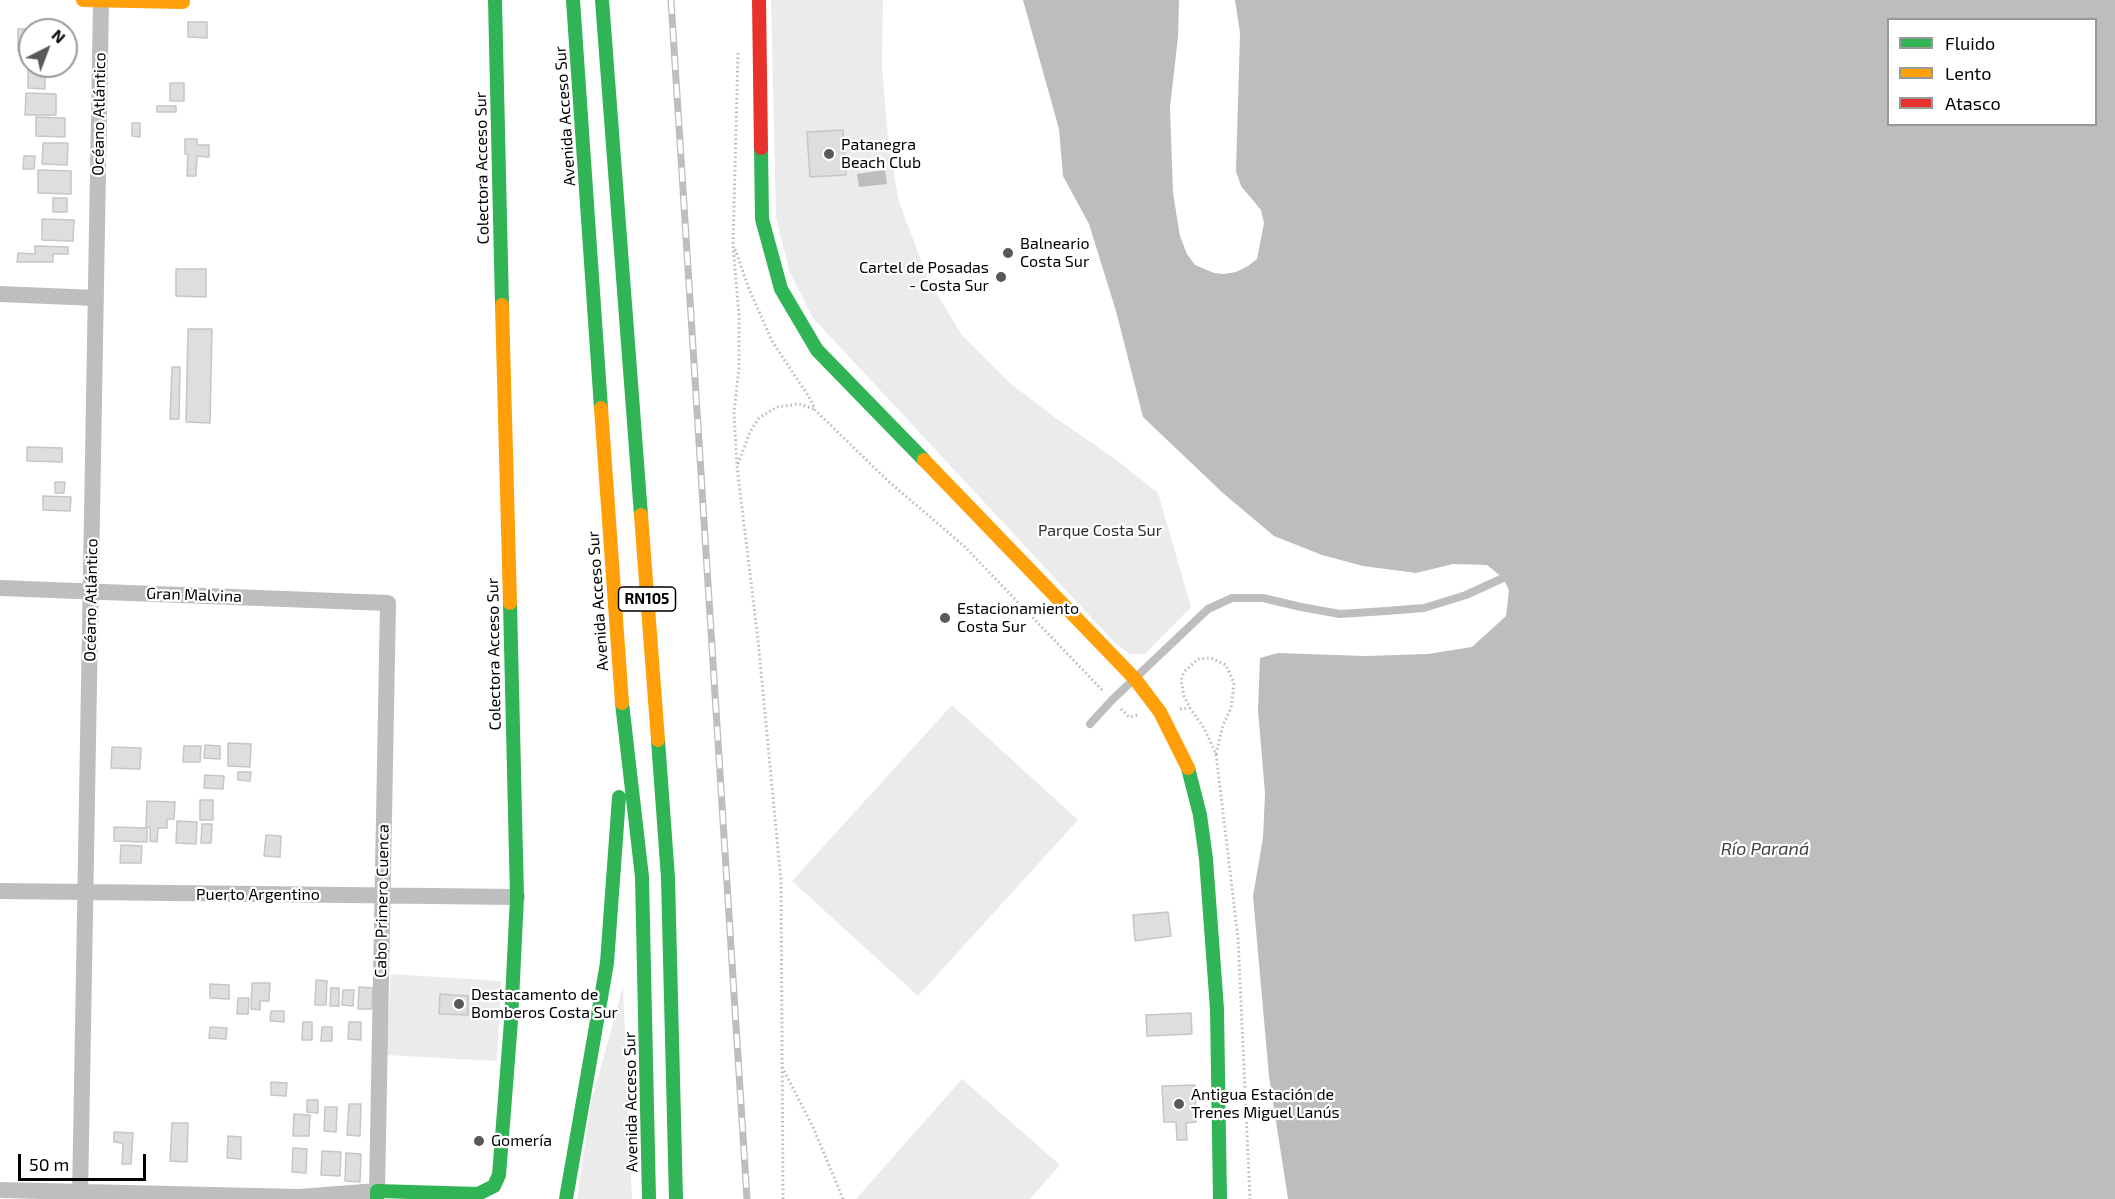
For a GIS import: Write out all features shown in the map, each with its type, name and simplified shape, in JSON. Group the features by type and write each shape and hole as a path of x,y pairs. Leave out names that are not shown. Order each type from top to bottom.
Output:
{"main road":[{"path":"83,0 183,1"},
{"name":"Colectora Acceso Sur","path":"377,1195 477,1194 494,1186 499,1175 511,1022 517,897 495,0"},
{"name":"Avenida Acceso Sur","path":"573,0 624,734 642,877 649,1199"},
{"name":"RN105","path":"602,0 668,878 676,1199"},
{"path":"759,0 762,219 781,289 817,350 1134,679 1160,712 1188,766 1200,815 1206,859 1218,1052 1220,1199"},
{"path":"566,1199 607,963 624,734"}],"street":[{"name":"Océano Atlántico","path":"80,1195 101,0"},
{"path":"0,294 96,298"},
{"name":"Gran Malvina","path":"0,588 387,603"},
{"name":"Cabo Primero Cuenca","path":"377,1195 387,603"},
{"name":"Puerto Argentino","path":"0,891 517,897"},
{"path":"0,1190 80,1195 299,1197 377,1195"}],"lane":[{"path":"1090,724 1112,700 1208,609 1232,598 1263,598 1340,614 1386,611 1424,608 1466,595 1503,578"}],"path":[{"path":"739,46 733,244 740,316 734,413 737,466 759,640 781,870 783,1199"},
{"path":"733,244 749,289 772,341 811,400 815,410 886,480 964,546 1129,717 1190,708"},
{"path":"737,466 750,432 759,418 777,407 799,404 815,410"},
{"path":"1216,754 1232,699 1234,683 1227,665 1211,658 1198,659 1184,672 1181,680 1184,696 1204,728 1216,754 1238,938 1250,1199"},
{"path":"782,1067 818,1138 843,1199"}],"green space":[{"name":"Parque Costa Sur","path":"771,0 883,0 882,66 888,140 899,202 929,281 962,335 1011,384 1158,493 1191,607 1145,654 1130,654 1115,643 813,318 790,273 776,217"},
{"path":"952,705 1078,820 918,996 792,881"},
{"path":"391,974 501,981 497,1061 386,1055"},
{"path":"623,986 632,1199 577,1199 591,1103"},
{"path":"962,1079 1060,1165 1030,1199 856,1199"}],"water":[{"name":"Río Paraná","path":"1023,0 1179,0 1178,37 1170,107 1173,193 1180,236 1187,254 1195,265 1214,273 1224,274 1236,272 1257,259 1264,223 1261,210 1241,186 1236,171 1240,33 1235,0 2115,0 2115,1199 1288,1199 1269,1076 1253,896 1263,838 1265,793 1258,710 1260,658 1278,653 1365,656 1428,654 1472,647 1506,616 1509,590 1503,578 1487,565 1453,564 1416,573 1363,566 1322,555 1274,536 1224,494 1143,417 1116,311 1089,224 1063,176 1059,129"},
{"path":"885,170 887,184 859,187 857,174"}],"building":[{"path":"188,22 207,22 207,38 188,37"},
{"path":"28,78 45,78 45,89 28,88"},
{"path":"170,83 184,83 184,101 170,101"},
{"path":"26,93 56,94 56,115 25,115"},
{"path":"157,106 176,106 176,112 157,112"},
{"path":"36,117 65,118 65,137 36,136"},
{"path":"132,123 140,123 140,137 132,136"},
{"path":"843,130 846,175 810,177 807,132"},
{"path":"185,139 197,139 197,145 209,145 209,157 197,156 196,176 187,176 188,154 185,154"},
{"path":"43,143 68,143 67,165 42,164"},
{"path":"24,156 35,156 34,169 23,169"},
{"path":"38,170 71,171 71,194 38,193"},
{"path":"53,198 67,198 67,212 53,212"},
{"path":"42,219 74,220 73,241 42,240"},
{"path":"35,246 68,247 68,254 53,254 53,262 17,262 18,253 35,254"},
{"path":"176,269 206,269 206,297 176,296"},
{"path":"188,329 212,329 210,423 186,422"},
{"path":"172,367 180,367 179,419 170,419"},
{"path":"27,447 62,448 62,462 27,461"},
{"path":"55,482 65,482 64,493 55,493"},
{"path":"43,496 71,497 70,511 43,510"},
{"path":"228,743 251,744 250,767 228,766"},
{"path":"205,745 220,746 220,759 204,758"},
{"path":"184,746 201,746 200,762 183,762"},
{"path":"112,747 141,748 140,769 111,768"},
{"path":"238,772 251,772 250,781 238,780"},
{"path":"205,775 224,776 223,789 204,788"},
{"path":"200,800 213,800 213,820 200,820"},
{"path":"147,801 175,802 174,819 167,819 167,828 158,828 157,842 150,841 150,827 146,827"},
{"path":"177,821 197,822 196,844 176,843"},
{"path":"202,824 212,824 211,843 201,843"},
{"path":"114,827 147,828 147,842 114,841"},
{"path":"266,835 281,836 280,857 264,856"},
{"path":"121,845 142,846 141,863 120,863"},
{"path":"1168,912 1171,936 1135,941 1133,915"},
{"path":"316,980 327,981 326,1005 315,1005"},
{"path":"252,983 270,983 269,1001 260,1001 260,1010 251,1009"},
{"path":"210,984 229,985 229,999 210,998"},
{"path":"359,987 373,988 372,1009 358,1009"},
{"path":"331,988 339,988 339,1006 330,1006"},
{"path":"343,990 354,990 353,1006 342,1005"},
{"path":"440,994 468,996 468,1015 439,1014"},
{"path":"238,998 249,998 248,1014 237,1014"},
{"path":"271,1011 284,1011 284,1022 270,1021"},
{"path":"1191,1013 1192,1034 1147,1036 1146,1015"},
{"path":"303,1022 312,1022 312,1040 302,1040"},
{"path":"349,1022 361,1022 361,1040 348,1039"},
{"path":"210,1027 227,1028 226,1039 209,1038"},
{"path":"322,1027 332,1027 332,1041 321,1041"},
{"path":"271,1082 287,1083 286,1096 271,1095"},
{"name":"Antigua Estación de Trenes Miguel Lanús","path":"1195,1085 1196,1122 1186,1123 1187,1140 1177,1140 1176,1122 1164,1122 1162,1086"},
{"path":"307,1100 318,1100 318,1113 307,1112"},
{"path":"349,1104 361,1104 360,1136 347,1135"},
{"path":"325,1107 337,1107 336,1132 324,1131"},
{"path":"294,1114 310,1115 309,1136 293,1136"},
{"path":"172,1123 188,1123 187,1162 170,1161"},
{"path":"114,1132 133,1133 131,1164 122,1164 123,1143 114,1142"},
{"path":"228,1136 241,1137 241,1159 227,1158"},
{"path":"293,1148 307,1149 306,1173 292,1172"},
{"path":"322,1151 341,1152 340,1176 321,1175"},
{"path":"346,1153 361,1154 360,1182 345,1181"}],"railway":[{"path":"671,0 747,1199"}],"traffic: fast":[{"path":"495,0 502,305"},
{"path":"573,0 601,408"},
{"path":"602,0 641,515"},
{"path":"761,148 762,219 781,289 817,350 924,460"},
{"path":"377,1199 377,1191 478,1194 494,1186 499,1175 511,1021 517,897 510,603"},
{"path":"622,703 642,877 649,1199"},
{"path":"658,740 668,878 676,1199"},
{"path":"1188,768 1200,815 1206,859 1217,1009 1220,1199"},
{"path":"566,1199 607,963 619,797"}],"traffic: slow":[{"path":"83,0 183,2"},
{"path":"502,305 510,603"},
{"path":"601,408 622,703"},
{"path":"924,460 1135,679 1160,712 1188,768"},
{"path":"641,515 658,740"}],"traffic: jam":[{"path":"759,0 761,148"}],"place":[{"name":"Patanegra Beach Club","path":"829,154"},
{"name":"Balneario Costa Sur","path":"1008,253"},
{"name":"Cartel de Posadas - Costa Sur","path":"1001,277"},
{"name":"Estacionamiento Costa Sur","path":"945,618"},
{"name":"Destacamento de Bomberos Costa Sur","path":"459,1004"},
{"name":"Antigua Estación de Trenes Miguel Lanús","path":"1179,1104"},
{"name":"Gomería","path":"479,1141"}]}
